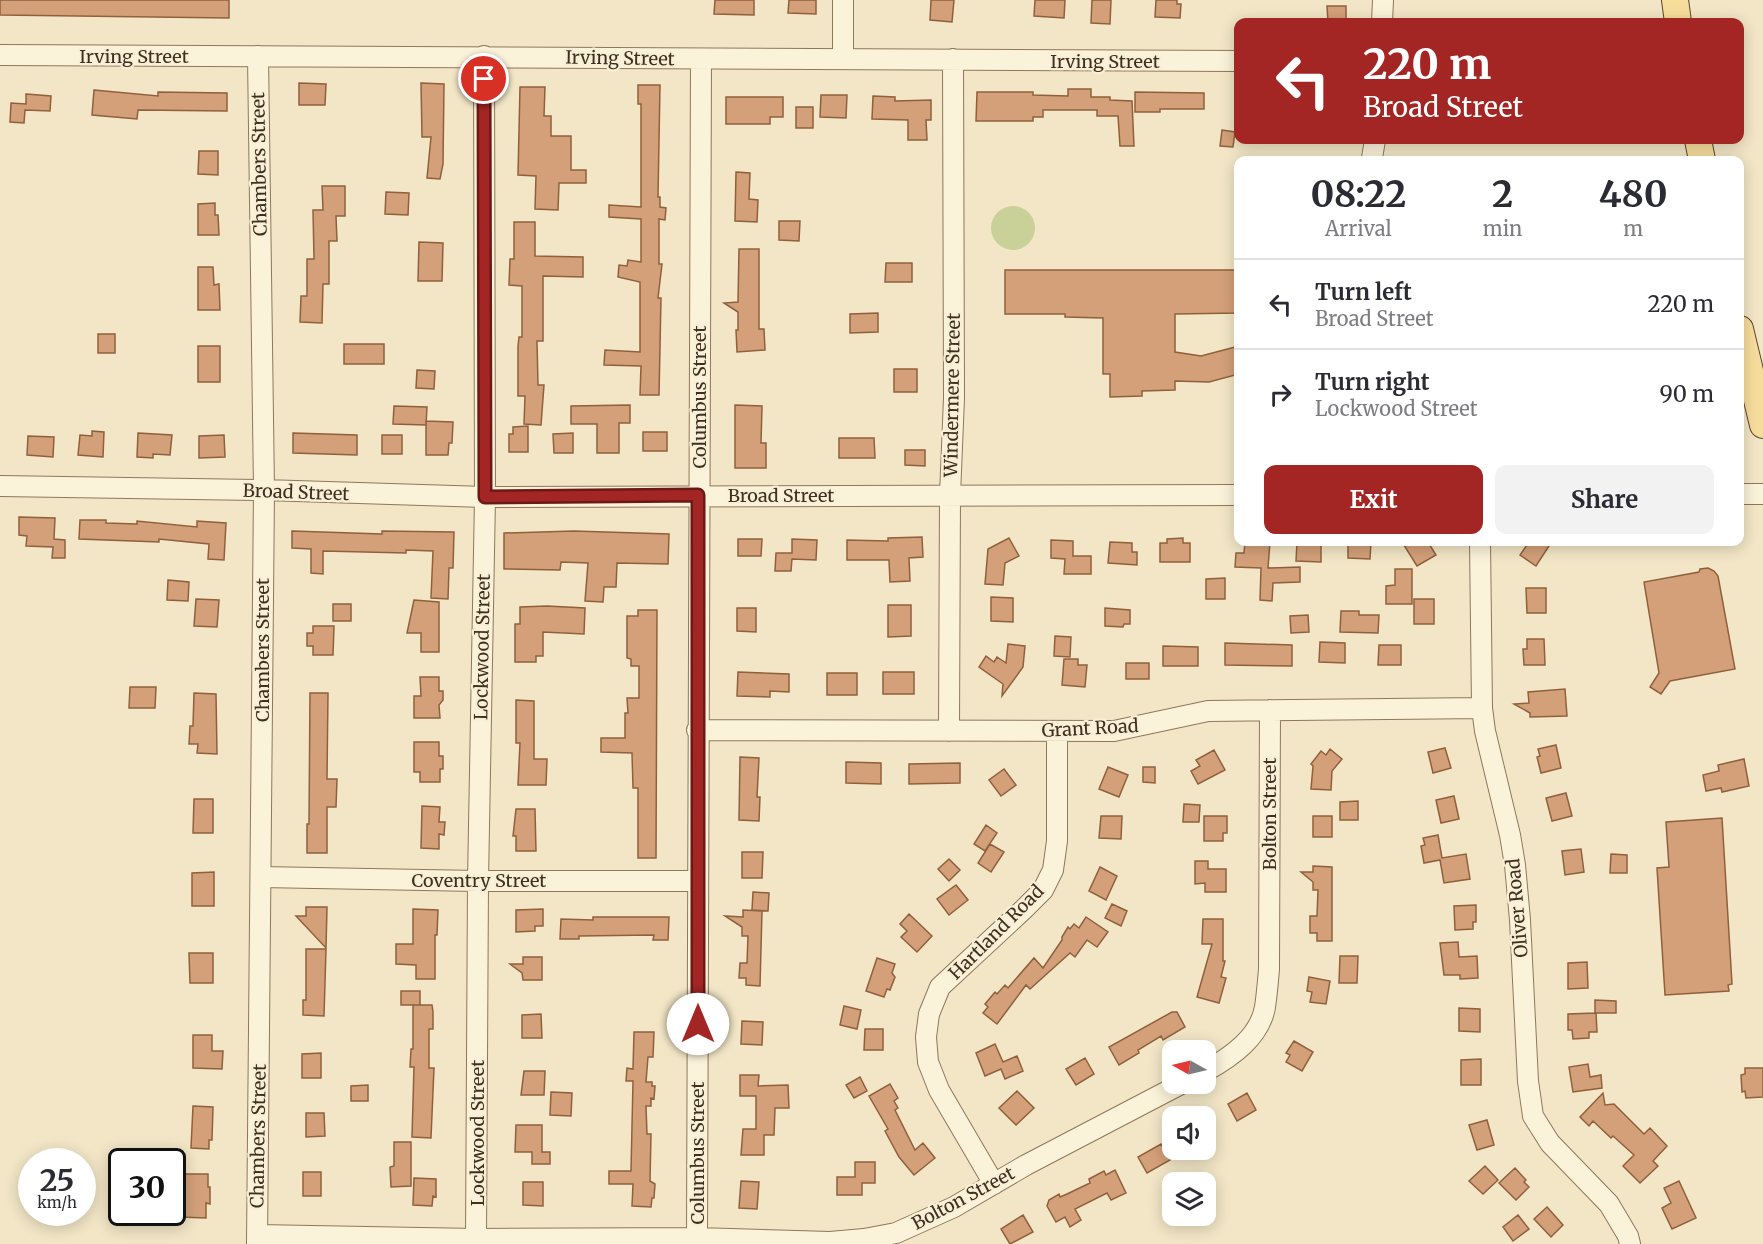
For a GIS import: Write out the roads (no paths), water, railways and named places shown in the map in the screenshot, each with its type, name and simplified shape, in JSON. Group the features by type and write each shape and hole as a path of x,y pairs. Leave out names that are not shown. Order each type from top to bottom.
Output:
{"main road":[{"path":"1675,0 1677,18"},
{"path":"1744,346 1763,424"}],"street":[{"path":"843,0 843,58"},
{"path":"1382,18 1383,0"},
{"name":"Irving Street","path":"0,55 1234,61"},
{"name":"Chambers Street","path":"257,1240 264,490 258,56"},
{"name":"Lockwood Street","path":"476,1239 478,881 485,497 484,56"},
{"name":"Columbus Street","path":"697,1238 701,59"},
{"name":"Windermere Street","path":"949,731 950,495 954,398 953,59"},
{"name":"Broad Street","path":"0,486 264,490 485,497 1234,495"},
{"path":"1744,494 1763,494"},
{"name":"Oliver Road","path":"1480,546 1482,708 1485,732 1515,865 1528,1081 1533,1116 1550,1143 1609,1204 1628,1236 1630,1244"},
{"name":"Grant Road","path":"697,730 1114,731 1208,711 1482,708"},
{"name":"Bolton Street","path":"1216,1065 1246,1043 1258,1026 1265,1009 1269,969 1270,710"},
{"name":"Hartland Road","path":"994,1184 939,1090 927,1062 926,1037 929,1014 940,987 1043,890 1053,870 1057,841 1057,731"},
{"name":"Coventry Street","path":"261,877 478,881 698,881"},
{"name":"Bolton Street","path":"257,1240 697,1238 830,1242 864,1239 896,1233 923,1222 1162,1094"}]}
